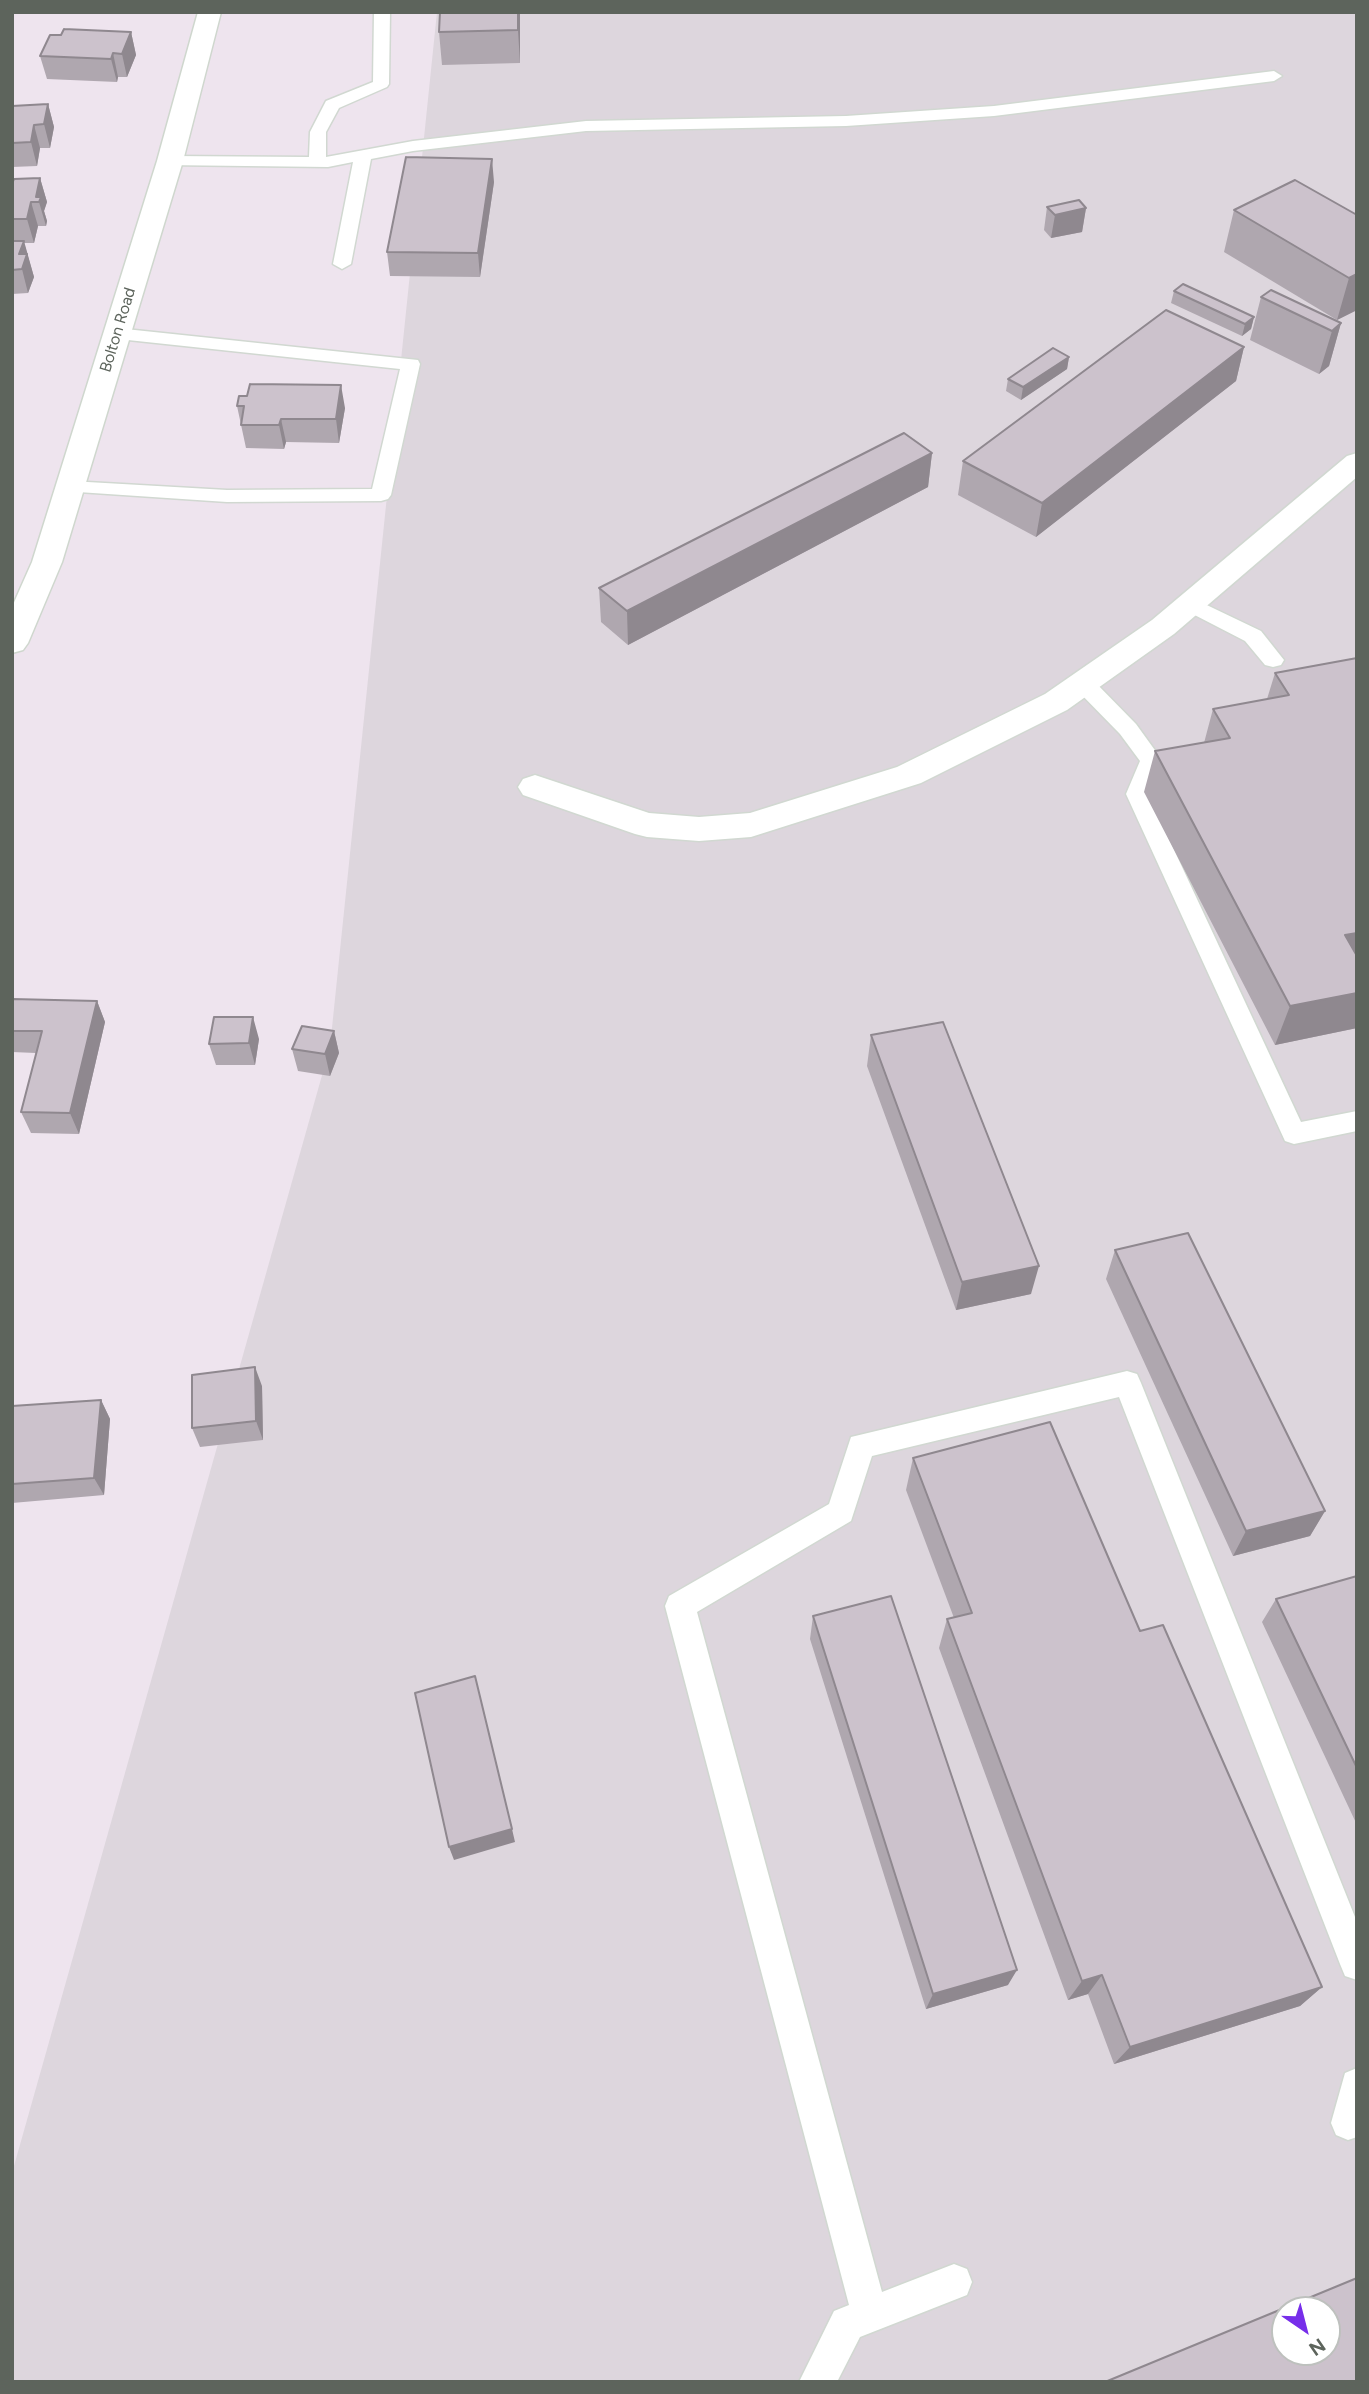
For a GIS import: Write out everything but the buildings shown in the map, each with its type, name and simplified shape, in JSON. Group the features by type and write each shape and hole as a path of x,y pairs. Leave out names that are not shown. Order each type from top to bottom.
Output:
{"main road":[{"name":"Bolton Road","path":"12,643 47,562 170,162 210,12"},
{"path":"536,787 647,824 699,829 751,825 909,775 1056,702 1163,627 1357,462"}],"lane":[{"path":"317,162 318,132 332,105 382,84 382,12"},
{"path":"170,162 317,162 413,146 586,126 846,121 994,111 1274,76"},
{"path":"342,264 363,155"},
{"path":"70,487 227,496 381,495 411,365 116,334"},
{"path":"1190,604 1253,636 1273,660"},
{"path":"1083,683 1128,729 1150,760 1137,794 1294,1134 1357,1121"},
{"path":"870,2316 680,1606 841,1512 861,1446 1127,1383 1357,1964"},
{"path":"1348,2123 1357,2085"},
{"path":"817,2382 847,2325 954,2282"}],"shaded area":[{"path":"437,12 1357,12 1357,2382 12,2382 12,2173 330,1047"}]}
